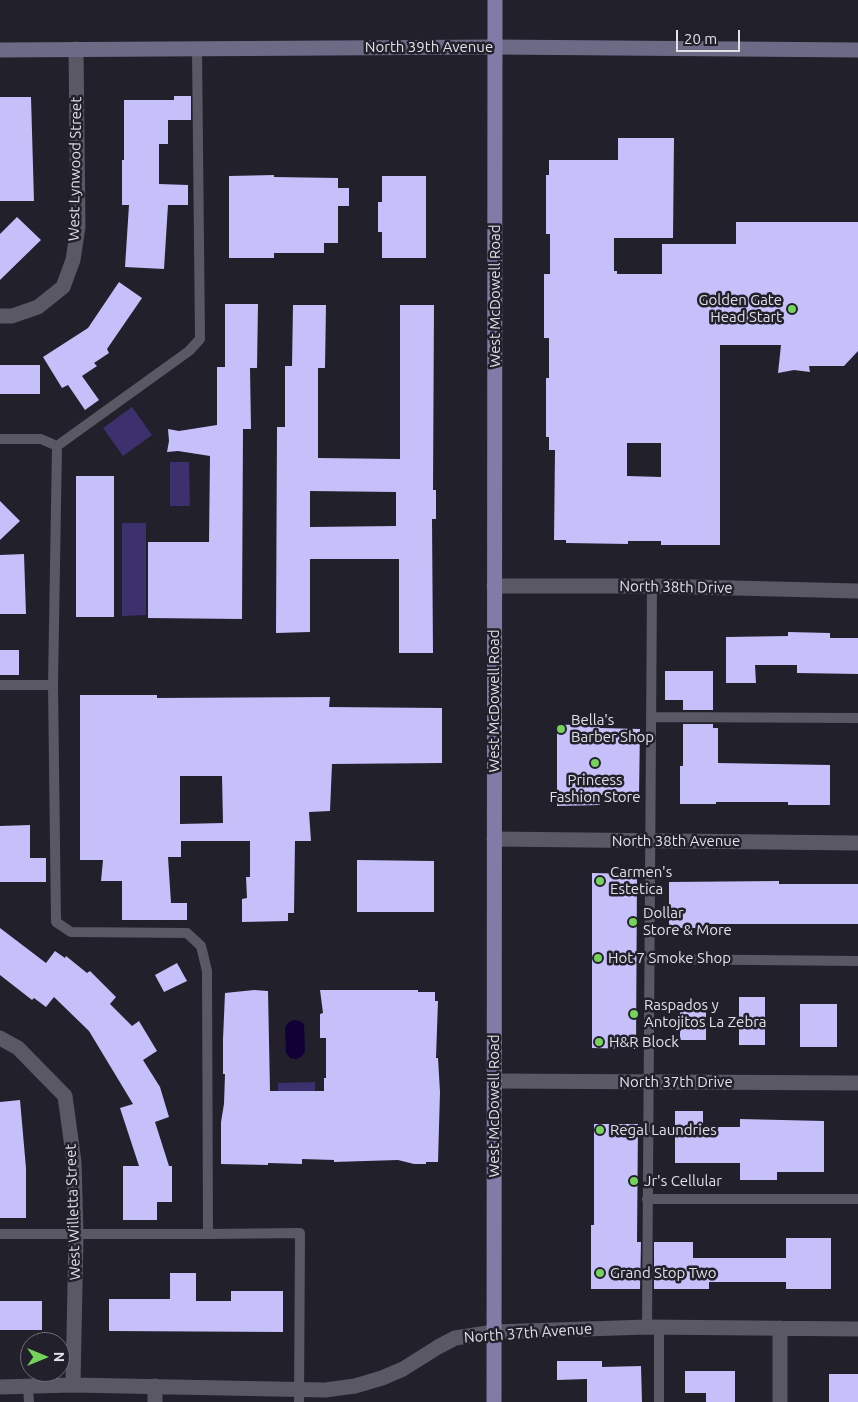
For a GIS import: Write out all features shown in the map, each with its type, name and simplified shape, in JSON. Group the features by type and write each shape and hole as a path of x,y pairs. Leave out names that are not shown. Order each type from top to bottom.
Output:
{"main road":[{"name":"West McDowell Road","path":"494,1402 495,0"}],"street":[{"name":"North 39th Avenue","path":"0,50 495,47 858,50"},
{"name":"West Lynwood Street","path":"0,316 12,316 38,307 63,287 73,260 78,227 76,49"},
{"name":"North 38th Drive","path":"494,586 652,586 858,591"},
{"name":"North 38th Avenue","path":"494,839 858,843"},
{"name":"West Willetta Street","path":"0,1038 18,1048 65,1096 74,1162 76,1234 73,1385"},
{"name":"North 37th Drive","path":"494,1081 858,1084"},
{"name":"North 37th Avenue","path":"0,1387 28,1394 73,1385 155,1386 299,1396 355,1386 382,1378 404,1369 455,1338 494,1332 653,1327 858,1329"},
{"path":"780,1328 780,1402"},
{"path":"155,1386 155,1402"}],"lane":[{"path":"57,446 189,351 200,339 197,49"},
{"path":"0,439 41,439 57,446"},
{"path":"57,446 53,685 56,922 71,932 187,933 201,946 207,971 208,1234"},
{"path":"652,586 647,1198 653,1327 660,1402"},
{"path":"0,685 53,685"},
{"path":"651,716 858,718"},
{"path":"649,959 858,961"},
{"path":"647,1198 858,1200"},
{"path":"0,1234 300,1233 299,1396"}],"shaded area":[{"path":"132,407 152,435 123,456 103,428"},
{"path":"170,462 189,462 190,506 170,506"},
{"path":"122,523 146,523 146,615 122,616"},
{"path":"293,1020 304,1024 305,1052 296,1059 290,1058 286,1053 285,1027"},
{"path":"315,1082 315,1105 278,1102 278,1083"}],"building":[{"path":"174,96 191,96 191,120 168,120 168,144 159,144 159,184 188,185 188,205 168,205 164,269 125,267 129,205 122,205 124,100 174,100"},
{"path":"0,97 31,97 34,201 0,201"},
{"path":"618,138 674,138 673,238 614,238 614,271 617,271 617,274 662,274 662,244 736,244 736,222 858,222 858,351 844,366 809,366 810,372 794,370 778,373 781,345 720,345 720,545 661,545 661,541 628,541 628,544 566,543 566,540 554,540 555,450 549,450 549,437 546,437 546,378 549,378 549,338 544,338 544,274 550,274 550,234 546,234 546,175 549,175 549,160 618,160","holes":["627,443 661,443 661,477 627,476"]},
{"path":"274,175 274,177 338,178 338,188 349,188 349,206 338,206 338,243 324,243 324,253 274,253 274,258 229,258 229,176"},
{"path":"382,176 426,176 426,258 382,258 382,232 378,232 378,202 382,202"},
{"path":"17,217 41,240 0,280 0,234"},
{"path":"119,282 142,298 107,349 109,353 94,363 97,366 82,376 99,400 85,410 68,385 62,388 43,357 88,328"},
{"path":"225,304 258,304 257,368 250,368 251,429 243,429 242,619 148,618 148,542 209,542 210,456 178,451 167,452 169,441 168,429 179,431 217,425 217,367 225,367"},
{"path":"293,305 326,305 325,368 318,368 318,458 400,459 400,305 434,305 433,490 436,490 436,519 432,519 433,653 399,653 399,559 310,559 310,632 276,633 277,427 285,427 285,366 292,366","holes":["310,491 396,492 396,526 310,527"]},
{"path":"0,365 40,365 40,394 0,394"},
{"path":"76,476 114,476 114,617 76,617"},
{"path":"0,501 20,521 0,540"},
{"path":"24,554 26,614 0,614 0,555"},
{"path":"788,632 830,633 830,638 858,638 858,674 797,673 797,665 755,665 756,683 726,683 726,637 788,636"},
{"path":"0,650 19,650 19,675 0,675"},
{"path":"665,671 713,671 713,710 683,710 683,700 665,700"},
{"path":"80,695 157,695 157,698 330,697 329,707 442,708 442,763 332,764 330,811 309,812 311,841 295,841 294,913 288,913 288,921 242,922 242,899 247,898 246,877 250,877 250,841 181,841 181,857 168,857 171,903 187,903 187,920 122,920 122,881 101,881 103,860 80,860","holes":["180,776 222,776 223,823 180,824"]},
{"path":"600,724 600,728 640,729 639,795 600,795 600,805 557,806 557,725"},
{"path":"683,724 713,724 713,728 718,728 718,763 830,765 830,805 788,805 788,802 680,804 680,766 683,766"},
{"path":"30,825 30,858 46,858 46,882 0,882 0,826"},
{"path":"357,860 434,861 434,912 357,912"},
{"path":"592,873 637,874 636,1049 592,1048"},
{"path":"779,881 779,884 858,884 858,924 705,924 705,928 669,928 669,882"},
{"path":"0,928 46,963 55,951 65,958 66,956 87,973 90,971 116,997 110,1004 132,1026 139,1021 157,1051 143,1060 160,1087 169,1117 155,1122 169,1166 172,1166 172,1202 157,1202 157,1220 123,1220 123,1166 139,1166 120,1108 133,1104 89,1031 54,997 46,1007 34,998 32,1000 0,975"},
{"path":"177,963 187,981 164,992 155,975"},
{"path":"254,990 268,991 270,1091 324,1091 324,1078 326,1078 326,1038 320,1038 320,1014 323,1013 320,990 418,990 418,992 435,992 435,1001 438,1001 436,1058 438,1058 440,1092 438,1162 414,1164 398,1160 334,1162 334,1160 302,1159 302,1164 221,1164 221,1122 225,1074 223,1074 223,1039 225,993"},
{"path":"739,997 765,997 765,1045 739,1045"},
{"path":"800,1004 837,1004 837,1047 800,1047"},
{"path":"680,1006 706,1006 706,1040 680,1040"},
{"path":"20,1100 26,1168 26,1218 0,1218 0,1102"},
{"path":"675,1111 703,1111 703,1127 740,1127 740,1119 824,1121 824,1172 777,1172 777,1180 740,1180 740,1163 675,1163"},
{"path":"594,1124 638,1124 637,1242 641,1242 640,1289 591,1289 591,1225 594,1225"},
{"path":"786,1238 831,1238 831,1289 786,1289 786,1282 709,1282 709,1289 654,1289 654,1242 693,1242 693,1258 786,1258"},
{"path":"170,1273 196,1273 196,1301 231,1301 231,1291 283,1291 283,1332 109,1331 109,1299 170,1299"},
{"path":"0,1301 42,1301 42,1330 0,1330"},
{"path":"557,1361 602,1361 602,1367 641,1366 642,1402 587,1402 587,1379 557,1380"},
{"path":"685,1371 735,1371 735,1402 706,1402 706,1393 685,1393"},
{"path":"829,1374 858,1374 858,1402 829,1402"}],"place":[{"name":"Golden Gate Head Start","path":"792,309"},
{"name":"Bella's Barber Shop","path":"561,729"},
{"name":"Princess Fashion Store","path":"595,763"},
{"name":"Carmen's Estetica","path":"600,881"},
{"name":"Dollar Store & More","path":"633,922"},
{"name":"Hot 7 Smoke Shop","path":"598,958"},
{"name":"Raspados y Antojitos La Zebra","path":"634,1014"},
{"name":"H&R Block","path":"599,1042"},
{"name":"Regal Laundries","path":"600,1130"},
{"name":"Jr's Cellular","path":"634,1181"},
{"name":"Grand Stop Two","path":"600,1273"}]}
